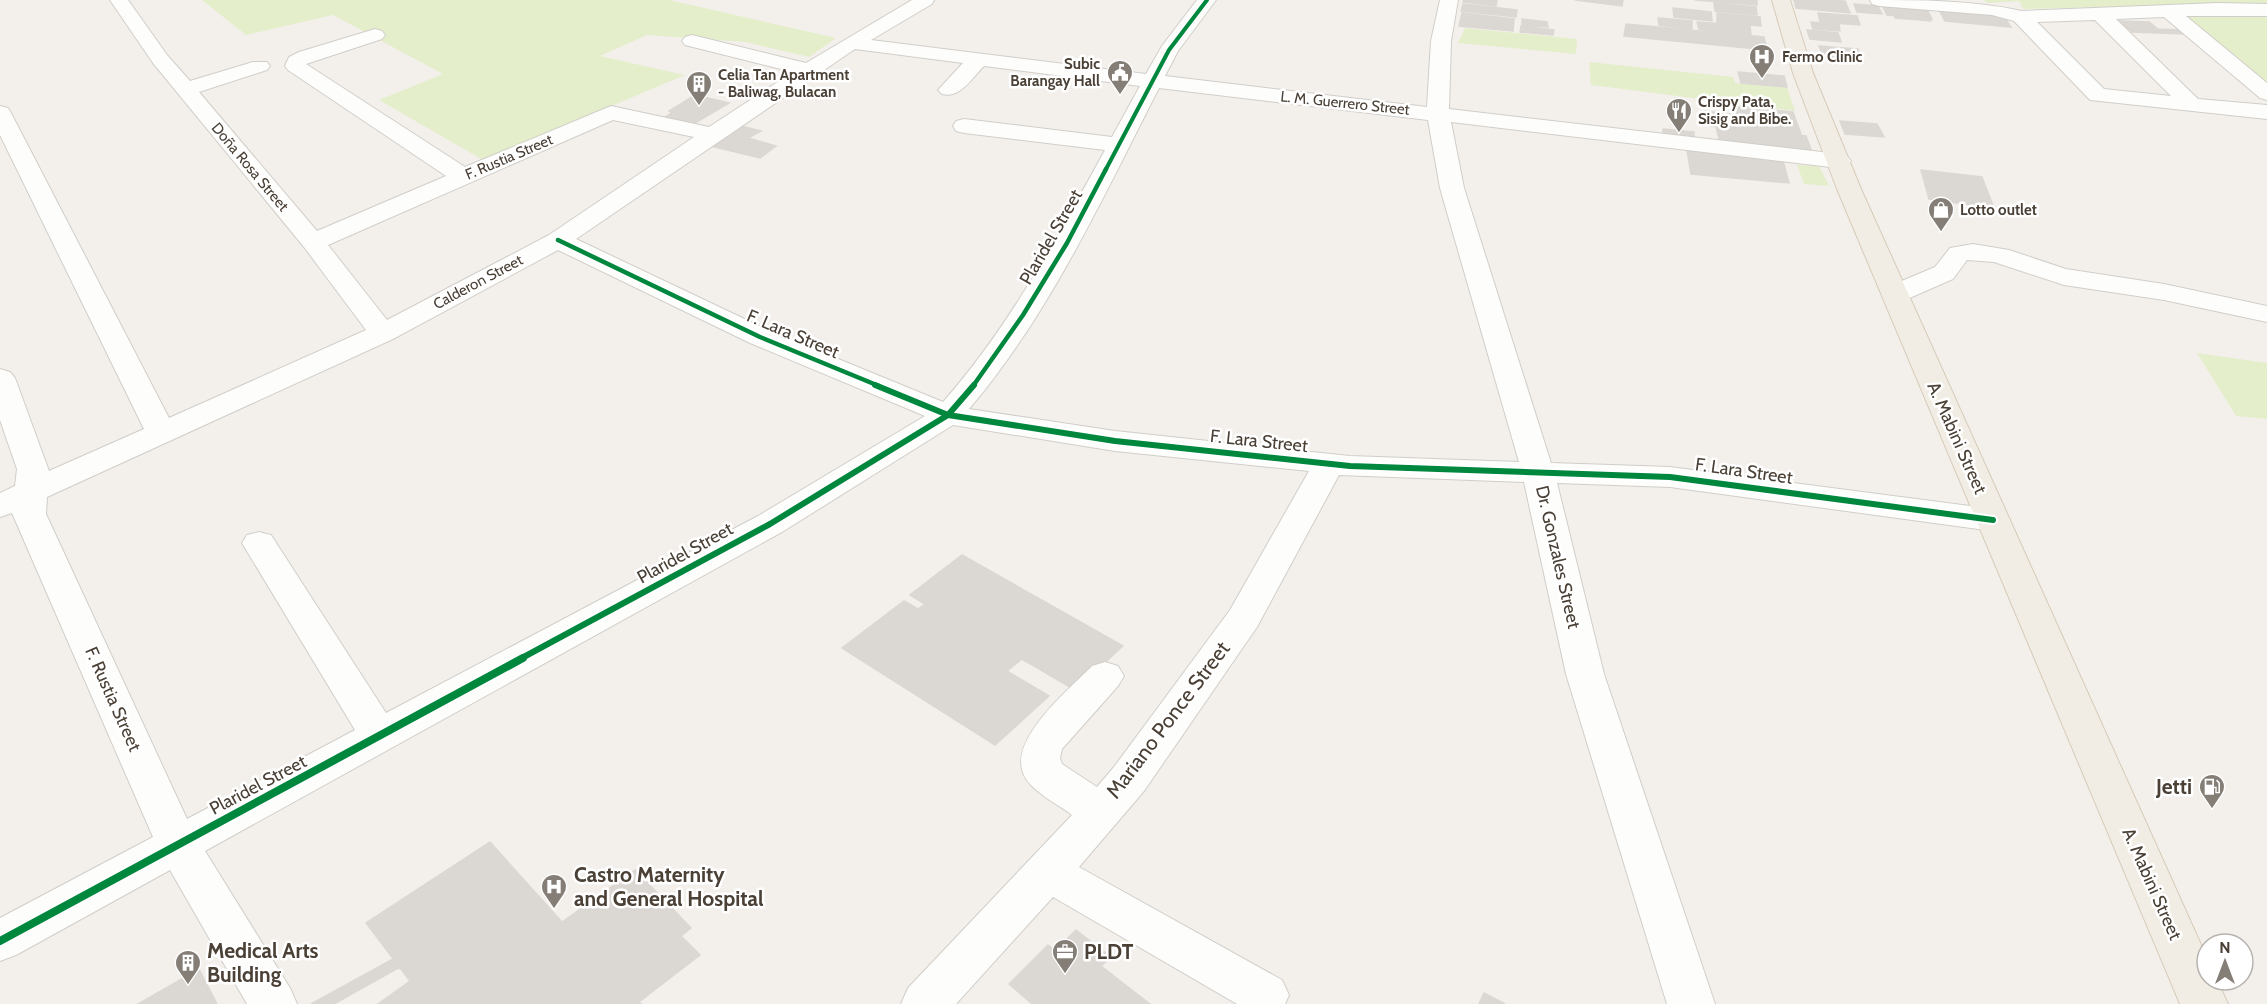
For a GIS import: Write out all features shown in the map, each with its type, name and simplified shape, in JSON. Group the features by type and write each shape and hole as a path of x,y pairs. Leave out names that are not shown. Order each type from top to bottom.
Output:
{"main road":[{"name":"A. Mabini Street","path":"1781,0 1790,40 1800,68 1895,294 2205,1004"}],"street":[{"name":"Doña Rosa Street","path":"119,0 160,58 313,242 383,333"},
{"name":"Calderon Street","path":"16,500 383,333 558,240 711,134 851,43 925,0"},
{"name":"Plaridel Street","path":"0,941 770,524 948,415 980,378 1023,315 1067,243 1169,50 1207,0"},
{"name":"Dr. Gonzales Street","path":"1449,0 1441,41 1438,113 1452,188 1538,473 1585,674 1665,918 1690,1004"},
{"path":"1879,0 1993,9 2021,17 2267,10"},
{"path":"2169,11 2267,94"},
{"path":"2099,13 2192,105"},
{"path":"2021,17 2098,95 2267,112"},
{"path":"375,35 306,56 296,61 295,66 464,177"},
{"path":"692,41 810,70"},
{"name":"L. M. Guerrero Street","path":"851,43 1152,81 1839,161"},
{"path":"949,90 979,59"},
{"path":"186,89 260,66"},
{"path":"0,113 161,433"},
{"name":"F. Rustia Street","path":"313,242 611,113 711,134"},
{"path":"964,126 1120,145"},
{"name":"F. Lara Street","path":"558,240 760,337 948,415 1115,441 1329,464 1670,477 1993,520"},
{"path":"1895,294 1944,273 1959,253 1974,250 2002,254 2030,268 2064,276 2178,295 2267,314"},
{"name":"F. Rustia Street","path":"0,378 33,469 16,500 29,514 178,845 273,1004"},
{"name":"Mariano Ponce Street","path":"925,1004 1048,872 1129,778 1244,618 1329,464"},
{"path":"258,543 380,736"},
{"path":"1099,811 1044,773 1040,758 1044,743 1105,676"},
{"path":"1048,872 1265,994"}],"green space":[{"path":"202,0 669,0 836,38 809,57 745,42 647,35 600,56 685,75 483,160 379,100 443,74 333,15 246,35"},
{"path":"1983,0 2267,0 2267,87 2174,5 2023,9 2019,1 1988,3"},
{"path":"1465,28 1577,39 1576,54 1458,43"},
{"path":"1589,62 1733,77 1735,83 1787,87 1795,111 1591,85"},
{"path":"1797,165 1819,166 1829,186 1804,184"},
{"path":"2197,353 2267,363 2267,419 2236,416"}],"building":[{"path":"1464,0 1497,0 1496,6 1463,2"},
{"path":"1575,0 1623,0 1622,6"},
{"path":"1695,0 1757,0 1757,5"},
{"path":"1794,0 1845,1 1850,13 1796,8"},
{"path":"1714,3 1756,7 1757,15 1715,11"},
{"path":"1881,3 1925,6 1932,19 1887,15"},
{"path":"1463,4 1517,10 1516,17 1461,11"},
{"path":"1854,4 1878,6 1882,14 1857,12"},
{"path":"1937,6 2000,11 2011,27 1945,21"},
{"path":"1673,8 1711,12 1712,21 1674,17"},
{"path":"1462,13 1514,19 1513,31 1459,26"},
{"path":"1717,13 1760,17 1761,26 1717,22"},
{"path":"1818,13 1857,16 1860,25 1820,22"},
{"path":"1893,13 1928,16 1931,21 1895,18"},
{"path":"1658,18 1692,21 1692,29 1659,25"},
{"path":"1522,19 1547,22 1548,27 1522,25"},
{"path":"2120,21 2149,22 2158,29 2182,30 2184,34 2132,32"},
{"path":"1697,22 1750,26 1751,35 1699,29"},
{"path":"1811,22 1839,24 1840,31 1813,29"},
{"path":"1626,24 1764,37 1767,50 1624,36"},
{"path":"1521,26 1554,30 1553,35 1520,32"},
{"path":"1807,30 1838,33 1841,42 1810,39"},
{"path":"1819,46 1858,49 1864,62 1824,59"},
{"name":"Fermo Clinic","path":"1738,72 1784,76 1787,87 1741,83"},
{"name":"Celia Tan Apartment - Baliwag, Bulacan","path":"695,95 729,103 690,126 660,120 672,113 669,111"},
{"path":"1735,106 1793,112 1801,134 1710,126 1705,111 1732,114"},
{"path":"1840,121 1877,124 1884,137 1845,134"},
{"path":"737,125 761,131 748,138 776,146 760,158 706,145"},
{"path":"1716,127 1806,136 1812,152 1720,143"},
{"name":"Crispy Pata, Sisig and Bibe.","path":"1663,129 1694,132 1694,139 1663,135"},
{"path":"1687,150 1783,161 1789,183 1691,174"},
{"path":"1921,170 1982,177 1994,208 1929,199"},
{"path":"962,555 1123,646 1075,690 1022,659 1007,671 1049,696 995,745 842,648 904,601 918,609 925,604 910,595"},
{"name":"Castro Maternity and General Hospital","path":"490,842 562,922 635,870 691,928 681,936 700,955 639,1002 641,1004 378,1004 410,981 366,923"},
{"name":"PLDT","path":"1076,930 1111,957 1101,966 1150,1004 1032,1004 1009,984 1048,945 1055,951"},
{"path":"393,959 400,967 334,1004 311,1004"},
{"name":"Medical Arts Building","path":"199,969 217,1004 138,1004"},
{"path":"1484,993 1505,1004 1479,1004"}],"cycle path":[{"path":"0,941 770,524 948,415 980,378 1023,315 1067,243 1169,50 1207,0"},
{"path":"558,240 760,337 948,415 1115,441 1350,466 1670,477 1993,520"}],"place":[{"name":"Fermo Clinic","path":"1762,80"},
{"name":"Subic Barangay Hall","path":"1120,96"},
{"name":"Celia Tan Apartment - Baliwag, Bulacan","path":"699,107"},
{"name":"Crispy Pata, Sisig and Bibe.","path":"1679,134"},
{"name":"Lotto outlet","path":"1941,233"},
{"name":"Jetti","path":"2212,810"},
{"name":"Castro Maternity and General Hospital","path":"554,910"},
{"name":"PLDT","path":"1065,975"},
{"name":"Medical Arts Building","path":"188,986"}]}
